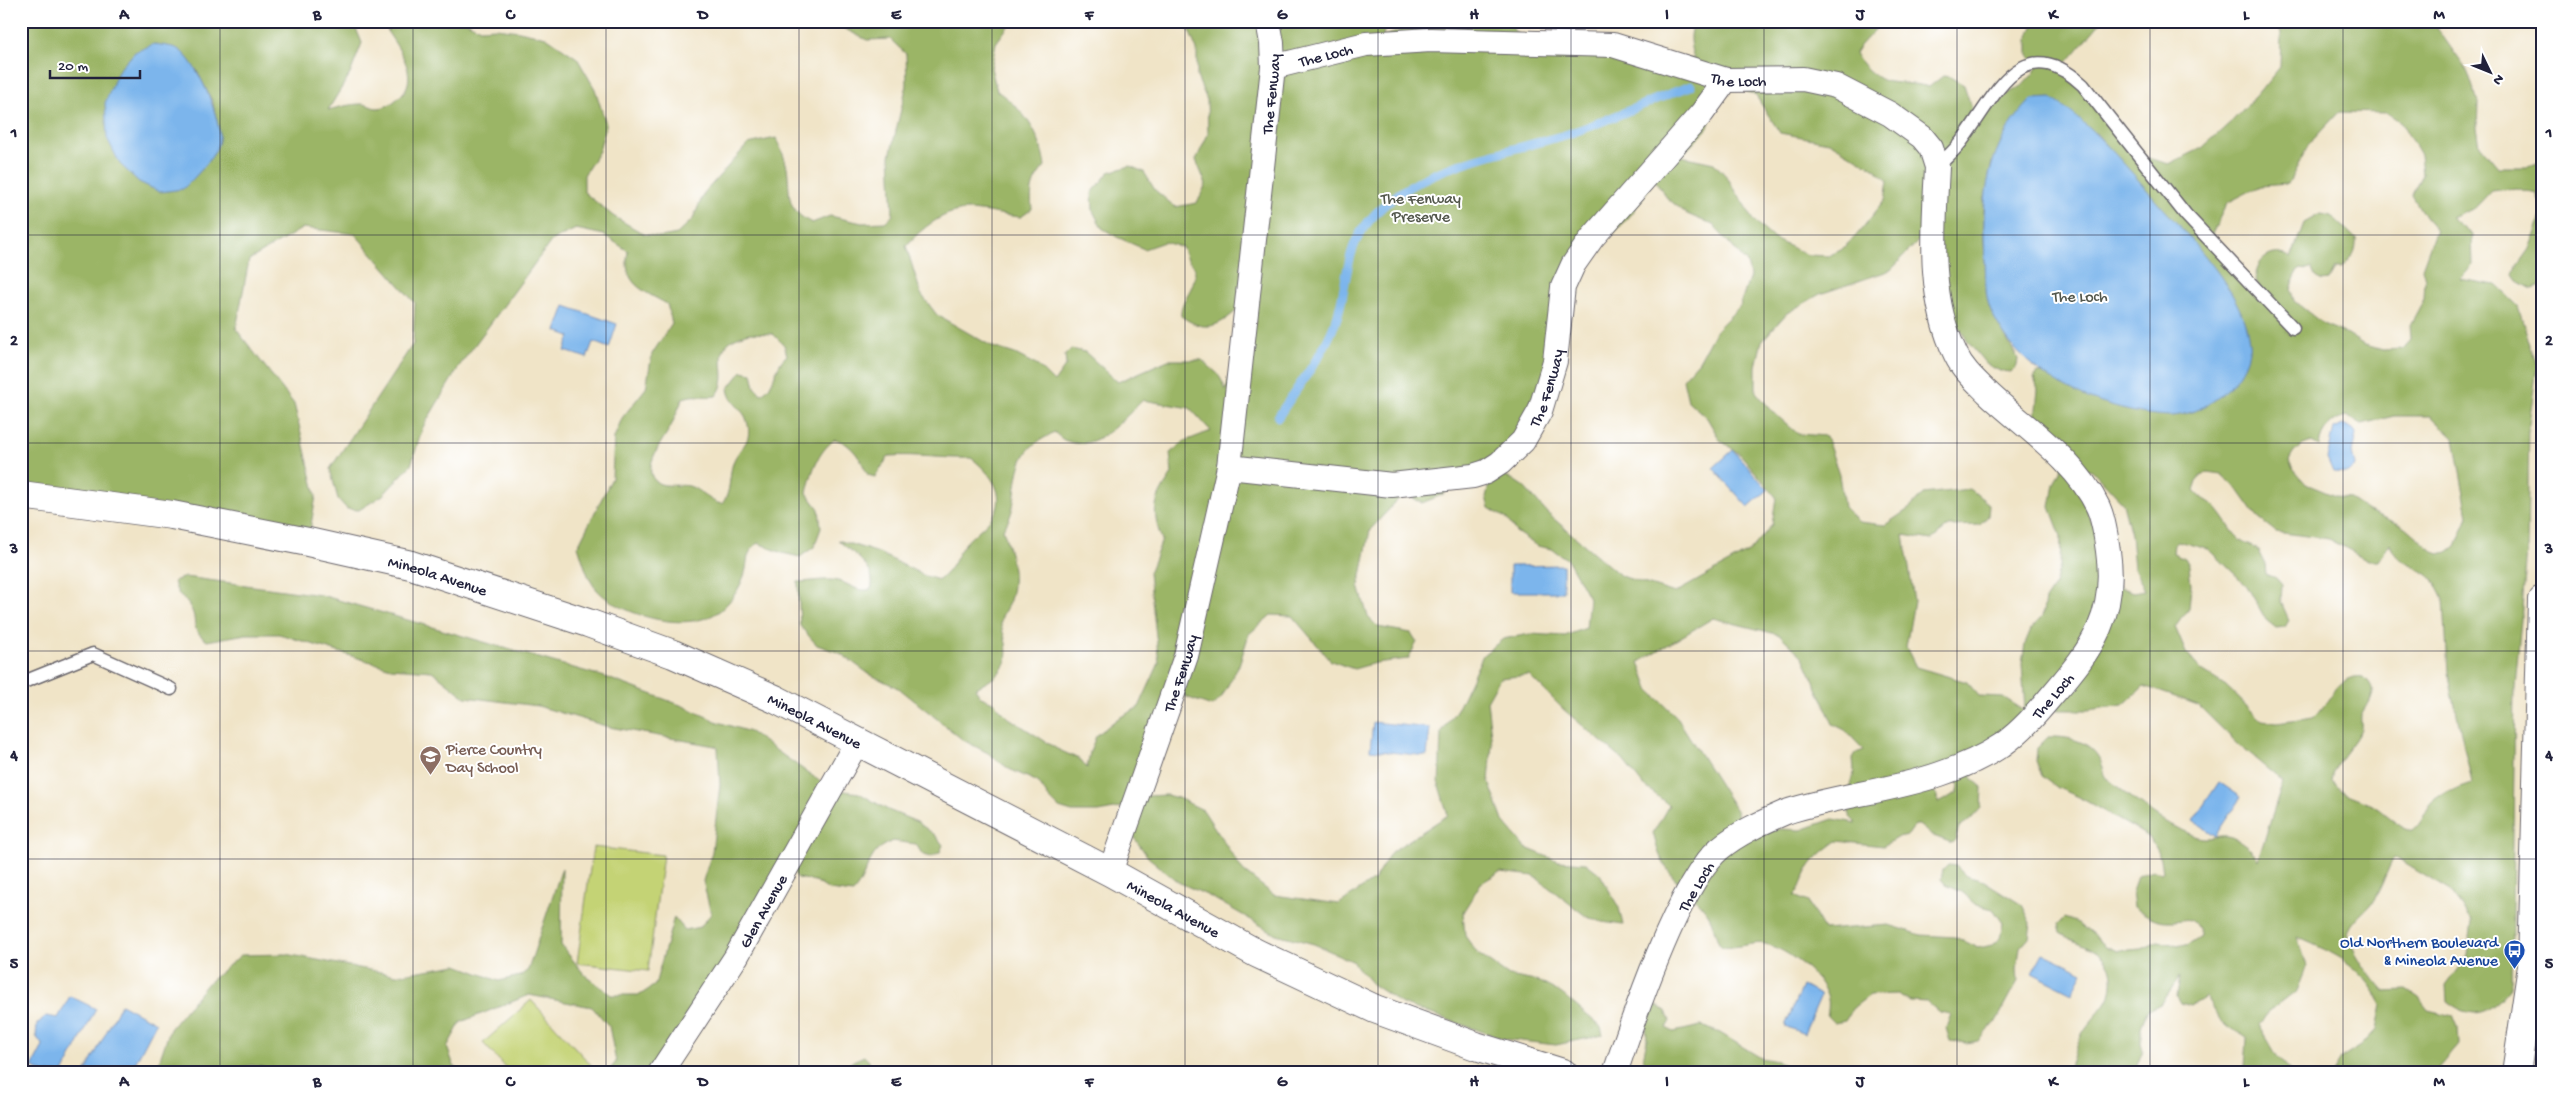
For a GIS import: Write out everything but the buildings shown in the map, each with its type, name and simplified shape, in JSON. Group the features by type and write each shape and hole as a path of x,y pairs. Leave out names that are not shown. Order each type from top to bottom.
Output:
{"main road":[{"name":"Mineola Avenue","path":"21,494 172,515 308,542 411,566 588,623 673,654 775,699 1110,872 1256,952 1375,1009 1476,1046 1563,1073"},
{"path":"2516,1073 2530,989 2539,883 2542,600"},
{"path":"2516,1073 2542,1055"}],"street":[{"name":"The Fenway","path":"1110,872 1186,656 1229,467 1273,68 1272,43 1268,21"},
{"name":"The Loch","path":"1273,68 1366,44 1431,40 1613,46 1726,80 1803,79 1836,86 1890,114 1922,137 1930,148 1936,167 1934,253 1936,289 1950,343 1957,357 1974,379 2065,462 2098,507 2105,532 2110,563 2109,599 2092,646 2078,665 2020,730 1994,750 1939,774 1786,812 1757,825 1719,849 1694,881 1679,911 1649,980 1615,1073"},
{"name":"The Fenway","path":"1229,467 1392,484 1473,476 1486,472 1500,463 1523,440 1540,411 1555,361 1562,293 1573,265 1592,238 1702,113 1726,80"},
{"name":"Glen Avenue","path":"660,1073 736,957 857,742"}],"lane":[{"path":"1936,167 1960,143 1990,99 2014,72 2028,64 2062,68 2083,85 2186,214 2293,328"},
{"path":"21,683 93,654 171,689"}],"green space":[{"name":"The Fenway Preserve","path":"21,21 349,21 355,26 362,43 350,74 328,110 358,104 375,108 383,107 394,102 405,90 408,82 406,65 398,47 387,31 397,21 465,21 480,29 496,28 546,37 577,58 595,89 606,124 599,151 584,175 584,192 613,216 644,234 661,237 677,234 693,219 704,193 748,144 776,138 787,167 789,193 793,207 803,218 812,223 830,216 862,223 885,222 893,215 890,156 907,84 906,54 890,39 867,40 829,21 1012,21 996,43 991,68 997,91 1023,114 1035,132 1043,154 1045,166 1037,176 1033,186 1031,196 1032,209 1021,217 971,210 952,213 927,226 906,246 921,294 937,315 993,347 1015,354 1038,366 1054,382 1066,365 1065,355 1071,349 1085,352 1118,382 1168,360 1202,360 1219,375 1226,390 1247,301 1224,321 1216,324 1209,326 1191,322 1181,316 1181,309 1191,289 1195,268 1187,259 1182,247 1164,242 1144,249 1102,228 1093,211 1092,193 1109,172 1130,166 1144,172 1155,190 1175,207 1197,203 1206,184 1196,160 1208,134 1207,100 1197,77 1197,50 1185,21 1384,21 1386,27 1382,37 1400,31 1400,21 1511,21 1513,29 1524,43 1694,59 1690,35 1695,21 1882,21 1855,53 1865,67 1885,81 1929,87 1943,76 1950,77 1964,85 1973,112 1993,108 2009,93 2022,86 2034,73 2038,64 2028,56 2028,39 2035,21 2102,21 2062,68 2137,155 2169,164 2202,148 2232,121 2280,67 2281,32 2271,21 2432,21 2468,72 2478,103 2477,128 2480,145 2498,167 2528,167 2542,162 2542,207 2536,194 2517,188 2491,191 2475,208 2451,218 2472,235 2473,265 2460,279 2496,285 2518,306 2537,367 2529,423 2527,551 2515,688 2511,987 2496,1003 2482,1012 2466,1012 2447,1001 2446,986 2468,956 2472,920 2450,891 2394,857 2373,901 2354,921 2349,930 2349,936 2355,952 2383,991 2407,990 2419,998 2428,1010 2453,1016 2458,1028 2459,1045 2435,1073 2333,1073 2342,1058 2361,1046 2377,1029 2382,1004 2356,969 2336,955 2297,937 2307,966 2297,991 2267,1014 2259,1025 2277,1056 2293,1073 2239,1073 2245,1067 2247,1039 2223,1022 2214,1012 2206,997 2191,1006 2181,1003 2177,996 2180,977 2162,1003 2147,1011 2141,1027 2143,1050 2134,1073 2066,1073 2082,1034 2108,1000 2111,992 2112,976 2110,967 2104,958 2092,949 2060,933 2058,924 2064,918 2078,923 2106,946 2117,951 2142,949 2158,942 2187,946 2201,937 2192,921 2158,920 2134,907 2132,892 2137,876 2152,870 2163,872 2161,859 2149,837 2079,797 2058,788 2042,776 2036,761 2037,748 2048,737 2069,738 2086,745 2099,758 2105,777 2159,817 2183,831 2199,837 2232,837 2252,851 2258,860 2283,782 2240,746 2198,705 2144,686 2123,705 2088,710 2047,710 1970,777 1982,787 1981,808 1971,819 1959,827 1955,840 1952,843 1931,835 1919,825 1915,825 1908,835 1898,837 1883,846 1837,841 1811,865 1794,896 1808,902 1824,930 1889,925 1921,935 1955,937 1979,948 1992,945 2000,938 2003,923 1993,909 1977,905 1962,892 1946,885 1941,879 1943,870 1948,865 1956,866 1966,876 1984,881 2022,905 2031,923 2029,937 2020,947 2017,969 2018,981 1997,1020 1978,1041 1966,1043 1950,1041 1946,1028 1951,1014 1939,1012 1927,1002 1910,1001 1898,994 1870,995 1854,1007 1845,1021 1834,1023 1827,1016 1828,1000 1820,983 1803,965 1783,951 1760,943 1729,947 1721,946 1708,914 1667,869 1658,852 1653,833 1669,805 1642,784 1623,760 1563,709 1529,675 1500,678 1487,701 1492,744 1489,782 1503,821 1526,848 1558,861 1586,863 1600,874 1619,908 1623,925 1602,922 1587,917 1534,876 1500,872 1481,883 1463,912 1465,936 1478,954 1509,976 1540,982 1562,994 1601,1027 1603,1035 1556,1045 1504,1039 1402,1004 1372,984 1352,961 1314,944 1276,934 1211,897 1178,882 1148,857 1132,835 1123,807 1099,812 1072,812 1059,808 1038,782 1009,769 988,753 963,740 900,689 869,674 840,653 817,645 800,626 798,582 834,580 862,590 871,589 871,574 867,568 862,561 838,540 879,553 925,576 939,580 951,567 964,545 986,524 996,511 998,495 993,481 983,468 971,458 889,456 875,477 868,475 852,449 835,439 824,450 816,463 807,493 819,509 821,528 814,547 800,557 782,553 758,543 749,554 741,584 732,599 714,615 698,620 680,622 662,620 643,616 625,609 610,601 598,591 588,576 578,546 612,478 614,438 622,418 646,388 652,354 672,323 667,304 642,290 631,279 627,262 628,251 604,235 576,229 552,240 460,365 423,427 411,465 383,495 359,510 347,509 338,499 330,469 413,344 415,303 355,234 303,228 249,260 236,329 294,404 316,496 308,542 21,495","holes":["196,69 213,103 219,140","1726,81 1756,96 1780,133 1829,142 1875,169 1888,181 1885,200 1856,236 1841,250 1828,256 1807,255 1774,239 1755,222 1727,177 1714,163 1681,156 1708,128 1716,94","2339,112 2387,113 2401,122 2420,155 2422,174 2412,195 2425,217 2436,230 2422,268 2425,279 2424,299 2410,325 2411,340 2403,349 2383,350 2364,345 2347,334 2323,324 2294,301 2291,290 2297,272 2301,269 2307,270 2311,268 2315,276 2322,281 2329,280 2335,268 2341,268 2354,252 2356,239 2332,216 2320,214 2304,223 2291,258 2286,255 2275,254 2260,262 2256,274 2259,290 2214,243 2212,233 2227,203 2260,186 2288,184 2309,144","2096,133 2139,182 2060,384 2044,373 2037,373 2034,378 2038,390 2035,419 2063,464 2054,484 2050,507 2061,536 2060,566 2055,585 2045,600 2042,617 2031,629 2025,644 2022,664 2025,711 2003,697 1979,696 1967,682 1916,667 1906,647 1914,601 1904,535 1931,540 1949,526 1980,525 1988,516 1989,504 1970,489 1923,494 1910,508 1885,525 1859,522 1844,507 1839,475 1826,436 1798,434 1773,412 1756,392 1756,366 1762,341 1787,313 1820,294 1891,270 1921,238 1935,213 1936,289 1968,342 1986,364 2000,371 2011,372 2017,366 2018,359 1992,313 1987,293 1984,203 1992,162","1655,180 1667,198 1687,214 1713,225 1747,263 1750,276 1740,306 1716,330 1699,361 1683,379 1688,401 1707,418 1720,440 1741,455 1776,497 1772,525 1750,551 1675,593 1621,576 1547,513 1524,487 1512,479 1487,472 1546,397 1573,265 1592,238 1614,233 1631,215","749,333 773,334 784,345 787,355 779,365 769,387 761,394 755,387 752,373 742,371 728,389 731,399 743,413 749,429 747,440 733,463 729,489 722,504 713,501 689,486 658,483 652,477 651,470 655,453 672,424 683,398 716,396 723,378 722,360 726,345 735,338","1143,400 1190,408 1211,431 1185,441 1170,453 1172,474 1156,505 1156,520 1162,540 1149,573 1159,663 1139,707 1117,719 1096,736 1087,768 1081,760 1057,749 1009,718 993,702 981,697 975,688 990,680 1005,664 1007,648 1001,621 1010,600 1013,572 1003,529 1009,520 1017,477 1024,456 1033,445 1054,432 1067,441 1088,442 1099,438 1118,424","2346,416 2362,424 2394,416 2431,416 2454,438 2468,516 2456,546 2448,552 2440,554 2434,552 2405,527 2368,511 2350,499 2340,498 2306,484 2293,469 2289,461 2298,448 2312,442 2319,446 2322,435 2328,427","2067,465 2092,470 2123,503 2131,535 2134,568 2145,590 2134,592 2120,587","2207,472 2221,474 2236,487 2258,518 2276,532 2329,539 2368,560 2379,560 2390,543 2392,550 2399,559 2425,573 2437,585 2444,599 2448,673 2472,783 2439,797 2430,805 2419,824 2413,830 2404,828 2374,806 2341,790 2332,781 2339,761 2360,731 2361,715 2372,695 2371,686 2364,677 2355,677 2340,684 2313,718 2277,723 2262,721 2226,686 2202,671 2186,653 2175,627 2189,609 2191,585 2189,565 2185,558 2173,553 2174,544 2178,541 2210,550 2247,586 2266,620 2276,628 2285,627 2289,620 2281,602 2282,585 2276,578 2266,574 2265,564 2259,550 2243,542 2233,532 2215,507 2194,490 2198,478","1473,476 1489,484 1486,497 1489,508 1507,519 1516,532 1537,546 1552,549 1568,560 1589,598 1586,628 1565,636 1530,634 1503,639 1483,655 1459,706 1441,733 1439,786 1448,815 1391,852 1374,880 1339,904 1274,895 1243,871 1203,810 1178,798 1166,795 1146,796 1171,679 1186,697 1212,706 1221,698 1239,665 1249,634 1271,615 1292,616 1331,661 1354,669 1375,663 1408,659 1417,642 1411,633 1378,627 1368,617 1359,586 1370,530 1404,493 1422,503 1444,494 1457,478","1713,618 1780,635 1803,657 1833,724 1845,730 1864,750 1856,753 1853,758 1854,772 1846,806 1850,817 1856,823 1833,819 1801,830 1782,829 1740,834 1737,812 1676,716 1650,691 1639,662","1955,780 1959,785 1958,792 1938,803 1937,795 1923,784"]},
{"path":"2542,215 2542,286 2532,289 2518,281 2514,275 2517,266 2529,249"},
{"path":"185,577 321,595 605,677 683,706 718,722 750,732 831,789 859,793 888,810 917,822 935,835 943,845 940,852 930,857 922,854 916,844 892,841 874,855 853,893 829,890 815,881 797,878 789,863 660,1073 607,1073 616,1062 609,1026 592,1007 529,995 461,1022 447,1047 454,1066 462,1073 302,1073 251,1065 220,1073 166,1073 158,1065 170,1029 208,983 241,955 286,954 396,975 457,965 499,981 520,976 528,970 562,868 561,945 584,974 611,995 640,995 655,985 674,917 685,930 700,927 711,914 703,881 712,852 720,785 718,748 715,746 609,727 538,706 465,697 432,671 391,668 279,634 246,634 207,641 198,632 193,612 175,587 174,581"},
{"path":"593,847 663,855 648,971 577,963"},
{"path":"531,1000 593,1067 587,1073 511,1073 483,1043"},
{"path":"1653,1004 1666,1011 1670,1021 1666,1028 1674,1032 1701,1026 1720,1033 1761,1058 1777,1061 1800,1073 1655,1073 1643,1059 1647,1039 1645,1014"},
{"path":"864,1056 869,1061 870,1073 839,1073 853,1061"}],"water":[{"path":"154,44 176,48 192,63 212,104 219,130 219,140 214,153 193,179 183,189 160,192 139,182 120,164 107,138 105,103 118,71 135,52"},
{"name":"The Loch","path":"2051,98 2085,124 2130,170 2208,260 2231,292 2239,309 2246,325 2249,342 2247,359 2242,371 2219,397 2195,411 2169,416 2130,411 2111,406 2073,391 2055,382 2024,358 2001,330 1994,317 1986,292 1984,236 1986,193 1990,173 1996,153 2017,117 2032,99"},
{"path":"565,306 617,324 609,348 593,342 587,358 565,351 570,336 556,331"},
{"path":"2343,424 2353,429 2356,433 2352,453 2355,466 2348,473 2333,472 2327,458 2334,429"},
{"path":"1733,450 1768,490 1748,507 1713,468"},
{"path":"1563,565 1563,592 1510,592 1510,566"},
{"path":"1373,722 1430,728 1427,756 1370,750"},
{"path":"2219,782 2241,797 2215,836 2193,821"},
{"path":"2043,953 2083,972 2072,993 2032,973"},
{"path":"1802,986 1821,995 1804,1034 1785,1026"},
{"path":"70,996 96,1009 63,1073 44,1073 32,1067 43,1046 36,1036 37,1024 46,1016 58,1018"},
{"path":"121,1004 156,1023 130,1073 85,1073"}],"waterway":[{"path":"1278,417 1317,359 1330,335 1339,312 1352,251 1363,229 1382,207 1405,189 1458,165 1571,133 1691,86"}],"place":[{"name":"Pierce Country Day School","path":"430,776"},
{"name":"Old Northern Boulevard & Mineola Avenue","path":"2514,969"}]}
